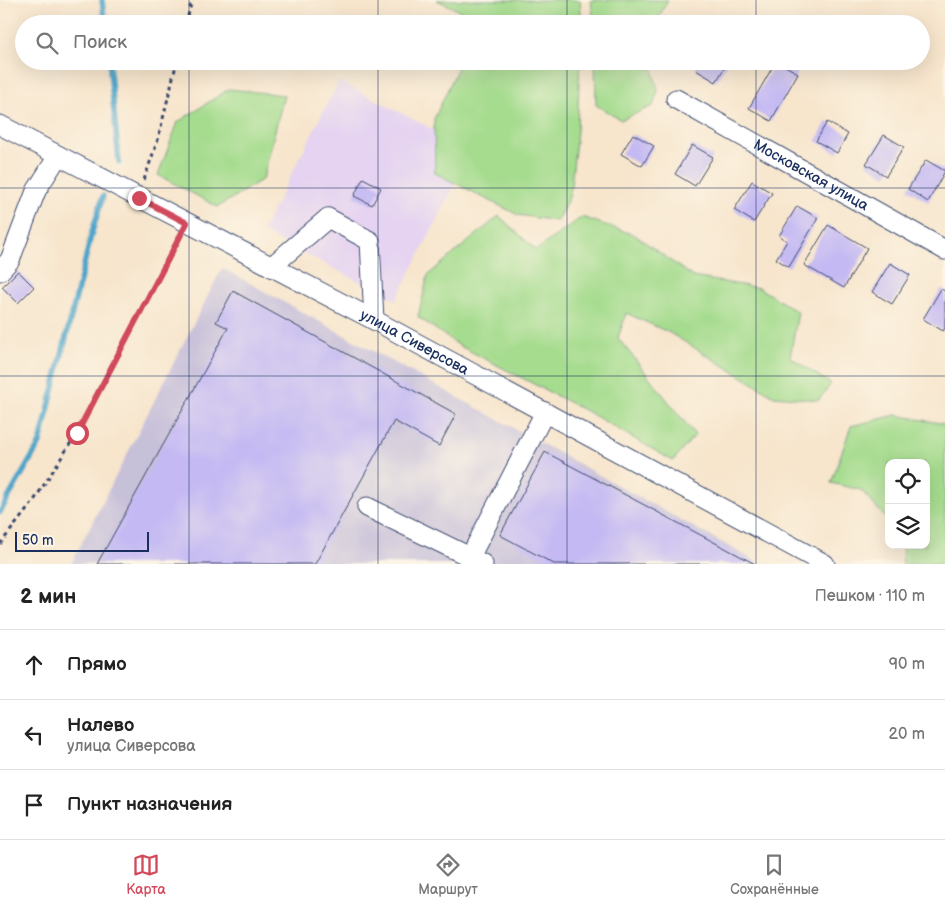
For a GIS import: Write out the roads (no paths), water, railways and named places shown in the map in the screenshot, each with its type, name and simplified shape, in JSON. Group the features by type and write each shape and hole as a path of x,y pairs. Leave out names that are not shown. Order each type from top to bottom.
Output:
{"street":[{"name":"Московская улица","path":"676,100 945,250"},
{"name":"улица Сиверсова","path":"0,125 374,320 825,564"},
{"path":"0,271 10,260 36,190 58,156"},
{"path":"271,267 328,218 370,241 374,320"},
{"path":"367,506 477,561 545,412"}],"waterway":[{"path":"102,0 104,15"},
{"path":"110,70 119,162"},
{"path":"0,512 40,443 92,232 103,196"}]}
